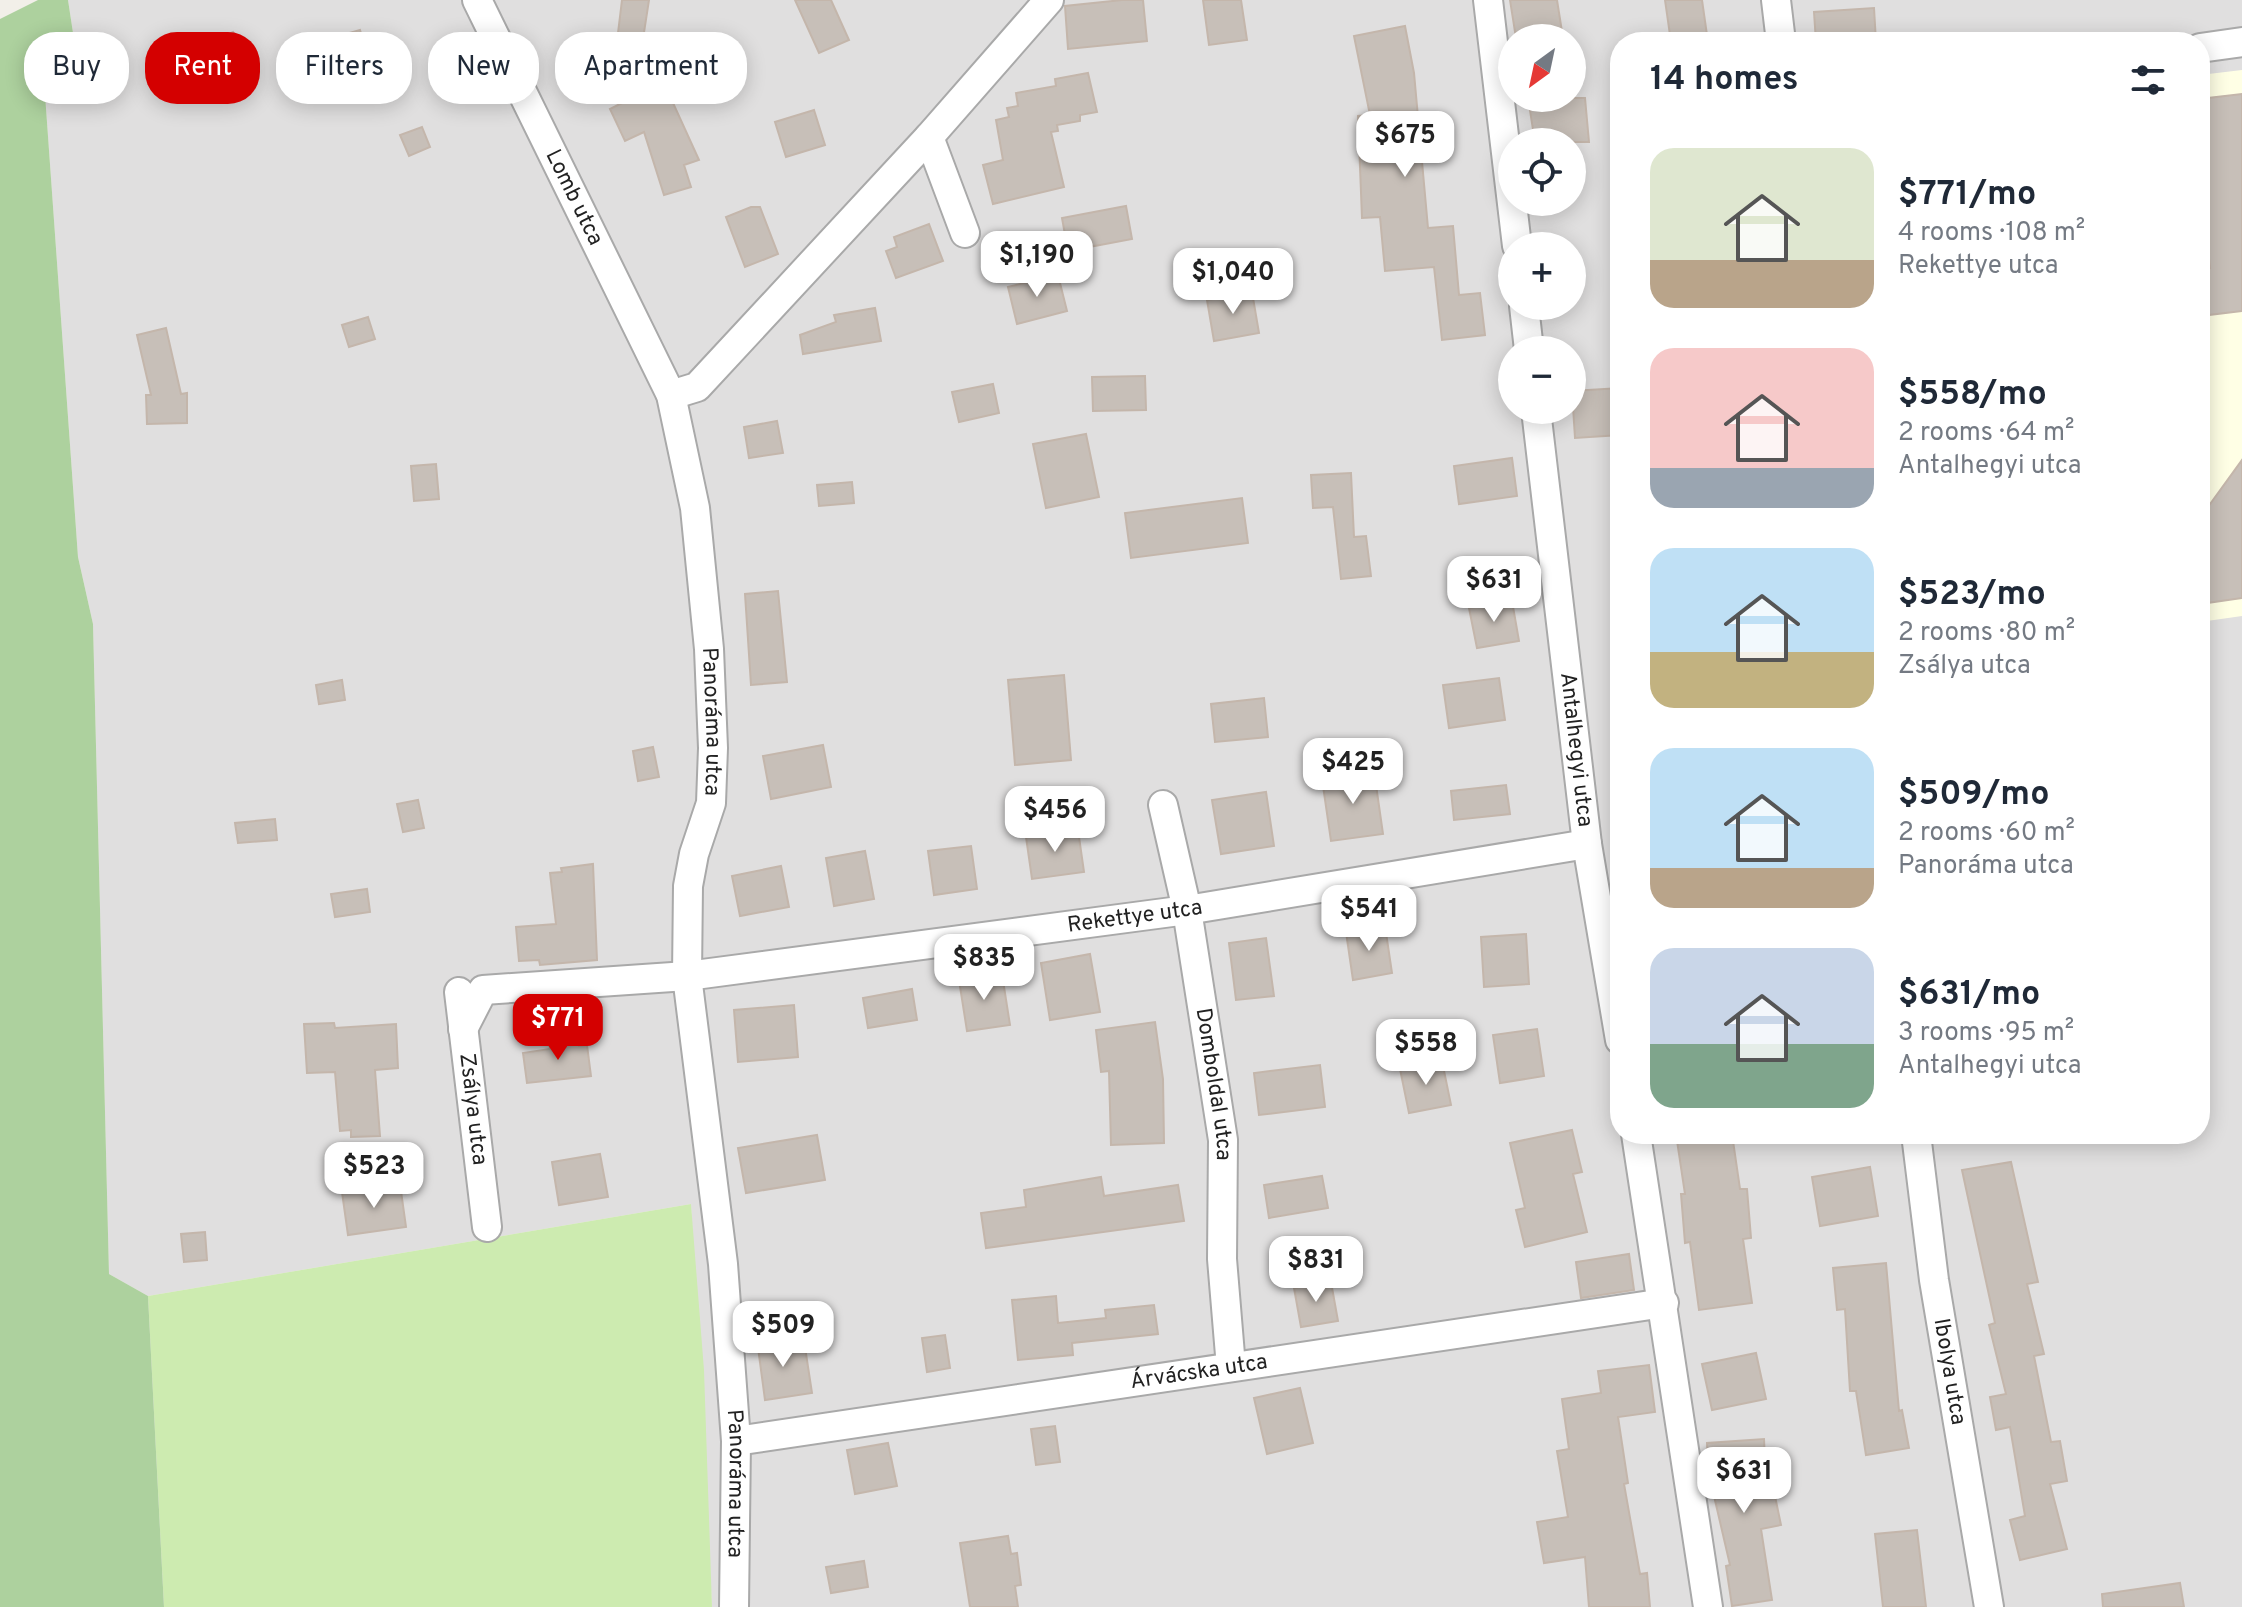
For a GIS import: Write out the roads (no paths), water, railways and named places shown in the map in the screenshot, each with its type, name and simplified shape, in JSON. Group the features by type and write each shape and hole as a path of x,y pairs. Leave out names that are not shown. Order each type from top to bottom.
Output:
{"street":[{"name":"Lomb utca","path":"477,0 671,395"},
{"path":"671,395 697,387 929,137 1049,0"},
{"path":"1488,0 1515,232"},
{"path":"1776,0 1780,32"},
{"path":"2210,47 2242,42"},
{"path":"929,137 965,233"},
{"name":"Panoráma utca","path":"671,395 695,508 709,649 713,748 711,803 694,854 688,886 687,976 723,1264 736,1441 734,1607"},
{"name":"Antalhegyi utca","path":"1538,424 1587,844 1610,981"},
{"name":"Domboldal utca","path":"1163,805 1187,910 1223,1140 1222,1259 1231,1367"},
{"name":"Rekettye utca","path":"463,1029 483,990 687,976 1187,910 1587,844"},
{"name":"Zsálya utca","path":"459,992 487,1227"},
{"path":"1638,1144 1708,1607"},
{"name":"Ibolya utca","path":"1917,1144 1934,1280 1989,1607"},
{"name":"Árvácska utca","path":"736,1441 1664,1303"}]}
